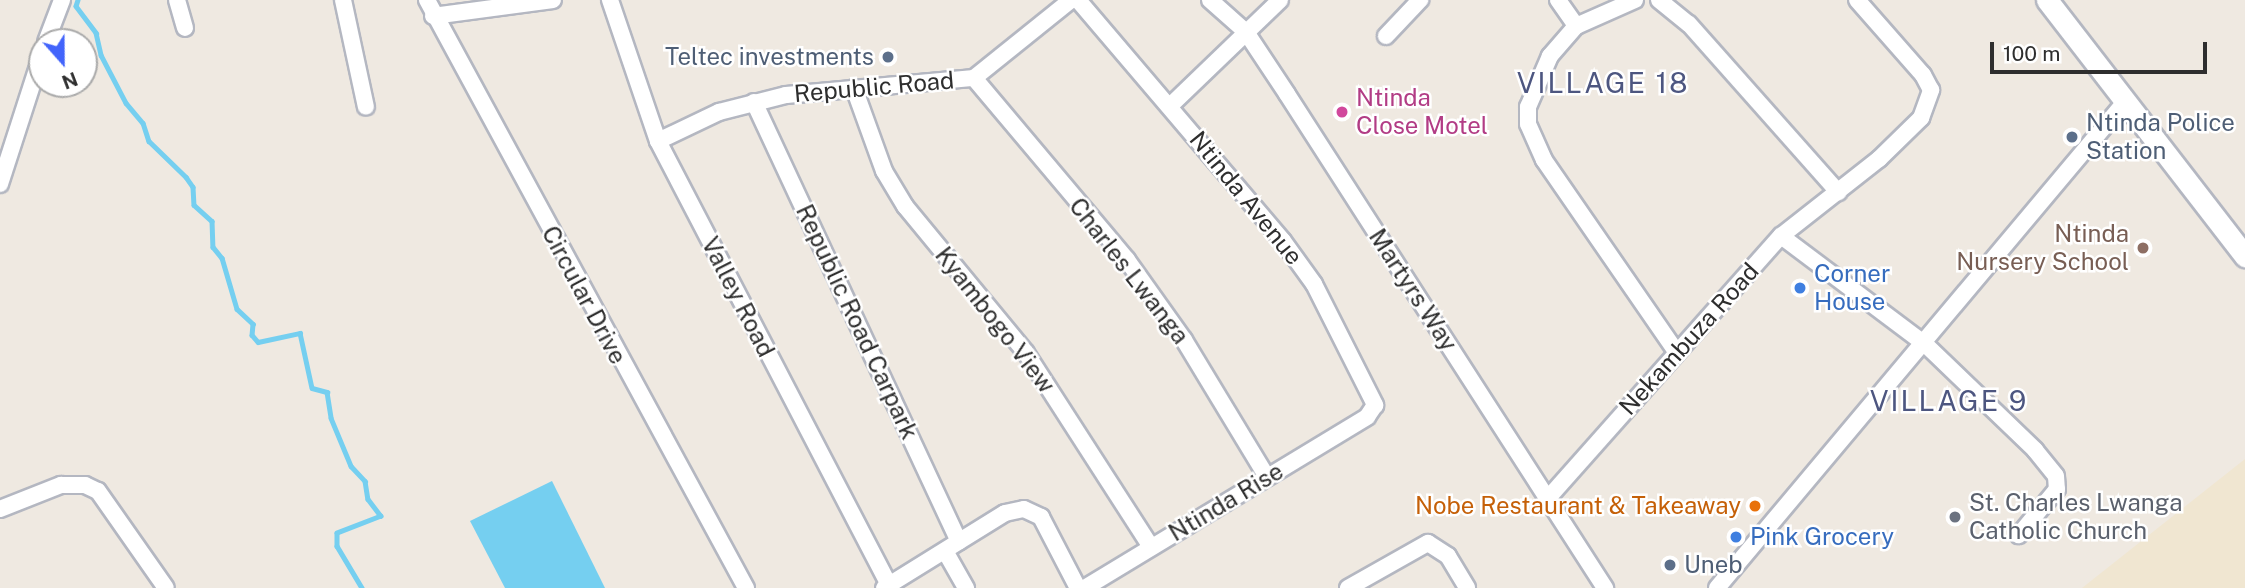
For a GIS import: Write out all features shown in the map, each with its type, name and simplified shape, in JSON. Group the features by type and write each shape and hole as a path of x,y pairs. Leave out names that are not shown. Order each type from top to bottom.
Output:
{"main road":[{"path":"2047,0 2245,257"}],"street":[{"path":"51,28 62,0"},
{"path":"177,0 185,28"},
{"path":"343,0 366,107"},
{"name":"Circular Drive","path":"427,0 433,16 746,588"},
{"path":"433,16 553,0"},
{"name":"Valley Road","path":"610,0 658,141 886,586"},
{"name":"Republic Road","path":"658,141 719,112 754,102 854,88 974,78 1071,0"},
{"name":"Ntinda Avenue","path":"1078,0 1171,105 1314,285 1372,393 1375,405 1367,417"},
{"name":"Martyrs Way","path":"1210,0 1246,32 1549,497 1605,588"},
{"path":"1171,105 1280,0"},
{"path":"1385,36 1420,0"},
{"path":"1558,0 1576,26"},
{"path":"1635,0 1576,26 1550,57 1528,107 1528,124 1544,160 1677,354"},
{"path":"1659,0 1689,24 1838,192"},
{"name":"Nekambuza Road","path":"1549,497 1781,236 1838,192 1921,118 1931,90 1923,75 1857,0"},
{"name":"Charles Lwanga","path":"974,78 1145,284 1267,477"},
{"name":"Kyambogo View","path":"854,88 895,191 1026,353 1152,547"},
{"path":"0,184 28,97"},
{"name":"Republic Road Carpark","path":"754,102 952,546 966,588"},
{"path":"1717,588 1925,344 2124,102"},
{"path":"1781,236 1925,344 1972,386 2056,476 2051,498 2019,535"},
{"name":"Ntinda Rise","path":"1085,588 1367,417"},
{"path":"0,509 61,485 85,485 98,491 166,588"},
{"path":"886,586 1005,513 1032,512 1041,517 1078,588"},
{"path":"1348,588 1420,545 1440,547 1467,588"}],"shaded area":[{"path":"2245,459 2245,588 2082,588"}],"water":[{"path":"552,481 605,588 505,588 470,521"}],"waterway":[{"path":"78,0 76,6 96,33 101,55 126,103 143,123 149,141 186,177 193,187 194,205 212,221 213,247 222,258 237,309 253,324 252,335 258,342 300,333 312,388 327,392 331,418 351,466 365,481 368,499 381,516 337,533 337,546 362,588"}],"place":[{"name":"Teltec investments","path":"888,57"},
{"name":"Ntinda Close Motel","path":"1342,112"},
{"name":"Ntinda Police Station","path":"2072,137"},
{"name":"Ntinda Nursery School","path":"2143,248"},
{"name":"Corner House","path":"1800,288"},
{"name":"Nobe Restaurant & Takeaway","path":"1755,506"},
{"name":"St. Charles Lwanga Catholic Church","path":"1955,517"},
{"name":"Pink Grocery","path":"1736,537"},
{"name":"Uneb","path":"1670,565"}],"district":[{"name":"VILLAGE 18","path":"1603,83"},
{"name":"VILLAGE 9","path":"1949,401"}]}
